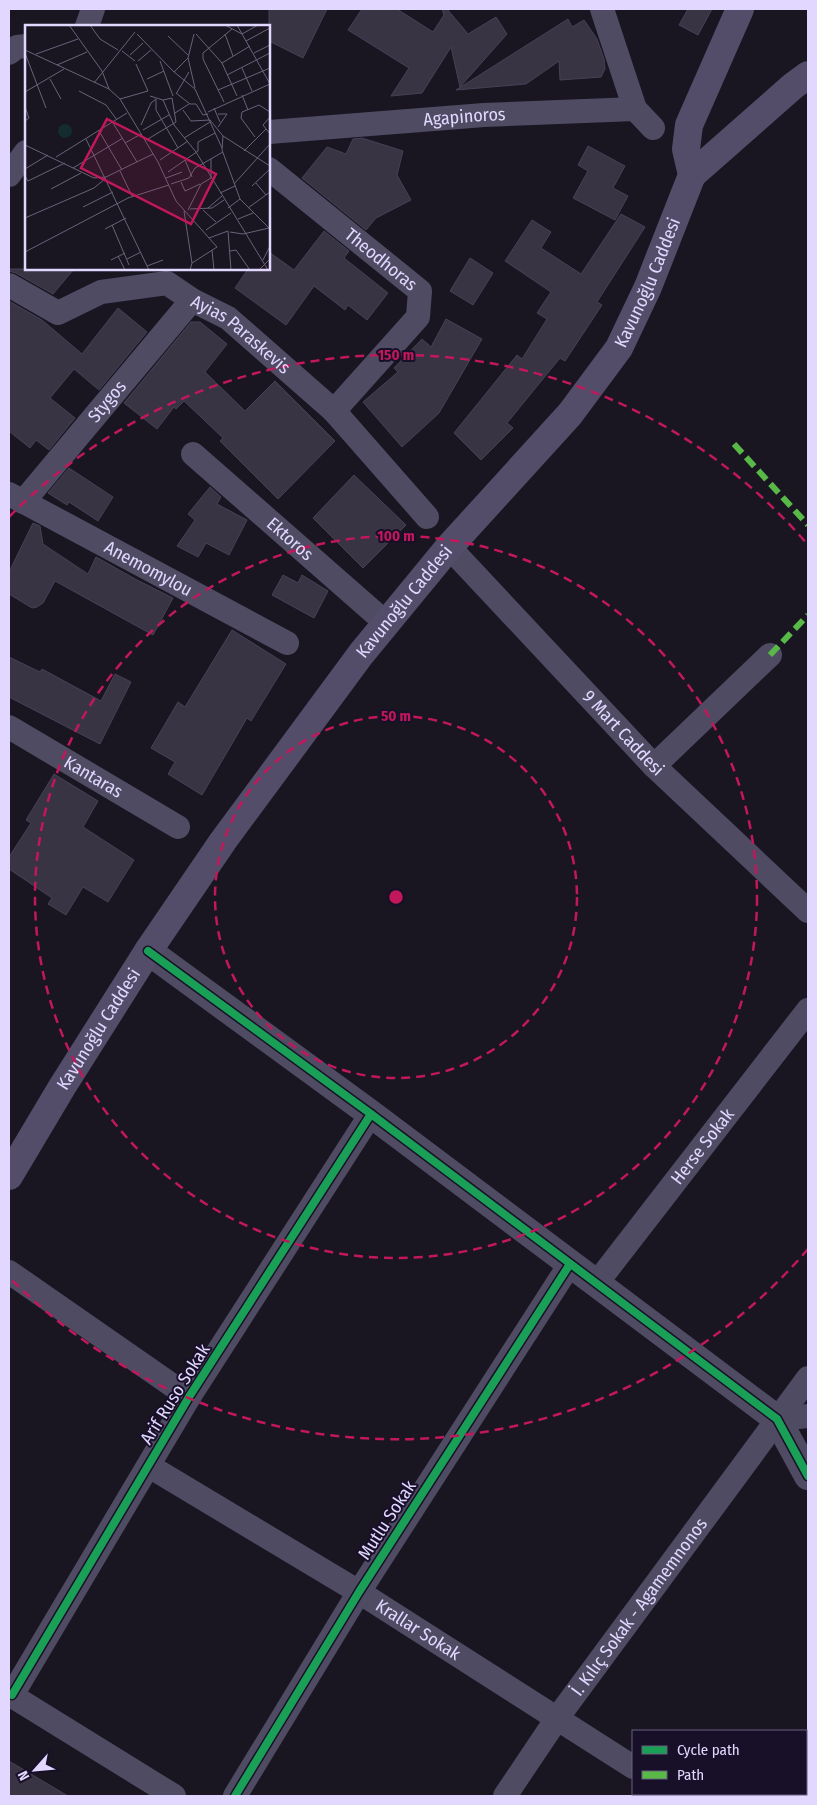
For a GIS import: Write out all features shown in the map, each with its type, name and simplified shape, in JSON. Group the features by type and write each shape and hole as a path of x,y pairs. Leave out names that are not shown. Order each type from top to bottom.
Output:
{"main road":[{"path":"740,9 689,124 686,149 692,175 793,86 808,76"},
{"name":"Kavunoğlu Caddesi","path":"9,1176 62,1087 148,951 223,840 361,654 448,547 570,414 619,348 648,287 692,175"}],"street":[{"path":"87,25 93,9"},
{"path":"602,9 635,109 653,128"},
{"path":"9,53 17,47 25,46"},
{"name":"Agapinoros","path":"270,132 484,115 635,109"},
{"path":"9,175 25,153"},
{"name":"Theodhoras","path":"270,169 420,291 418,317 334,411"},
{"name":"Ayias Paraskevis","path":"9,285 58,313 102,292 164,276 192,300 228,318 334,411 427,517"},
{"name":"Stygos","path":"16,498 192,300"},
{"name":"Ektoros","path":"193,454 386,623"},
{"name":"Anemomylou","path":"16,498 287,643"},
{"name":"9 Mart Caddesi","path":"448,547 654,766 808,911"},
{"path":"654,766 770,655"},
{"name":"Kantaras","path":"9,727 178,827"},
{"path":"148,951 370,1114 777,1420 808,1476"},
{"name":"Herse Sokak","path":"596,1284 808,1010"},
{"name":"Arif Ruso Sokak","path":"10,1695 189,1397 370,1114"},
{"name":"Mutlu Sokak","path":"235,1796 359,1592 570,1264"},
{"path":"9,1272 189,1397"},
{"name":"İ. Kılıç Sokak - Agamemnonos","path":"505,1796 558,1717 808,1378"},
{"path":"777,1420 808,1416"},
{"name":"Krallar Sokak","path":"149,1466 359,1592 558,1717 632,1766"},
{"path":"10,1695 174,1796"}],"building":[{"path":"269,9 327,9 303,58 270,42"},
{"path":"362,9 397,9 433,32 444,15 442,9 447,9 468,34 496,17 507,34 460,87 451,47 422,93 391,96 409,68 348,30"},
{"path":"688,9 712,9 698,35 679,25"},
{"path":"568,19 572,27 584,20 597,39 604,59 605,69 601,77 560,80 559,61 526,84 456,90"},
{"path":"362,138 403,151 397,175 411,200 376,218 366,230 302,178 327,147 346,154 353,139"},
{"path":"588,146 625,166 613,188 628,196 615,220 573,198 588,171 578,165"},
{"path":"621,214 645,227 597,302 602,305 565,361 560,358 507,423 513,428 481,460 454,433 517,355 522,359 547,319 537,313 551,292 505,261 532,220 551,232 541,248 581,274"},
{"path":"324,231 349,251 344,258 388,293 367,320 348,305 345,310 314,286 286,325 235,288 247,270 270,270 270,253 294,270"},
{"path":"470,258 493,273 473,305 450,291"},
{"path":"9,269 73,270 53,294 9,271"},
{"path":"9,301 42,320 82,354 118,308 147,332 99,390 74,369 50,398 75,418 49,450 36,440 30,448 9,431"},
{"path":"446,319 482,339 439,413 402,447 363,402 398,372 394,368 422,339 431,347"},
{"path":"191,322 200,322 227,344 205,372 245,411 275,381 335,441 278,499 220,441 223,438 184,401 176,409 174,407 157,429 124,403"},
{"path":"69,468 113,497 98,521 69,502 67,505 48,493"},
{"path":"354,475 406,525 363,568 313,518"},
{"path":"210,487 221,497 217,504 247,520 229,555 206,543 198,557 177,546 195,520 188,514"},
{"path":"33,523 40,526 43,544 88,574 96,557 173,598 153,635 55,581 43,603 37,607 32,608 9,594 9,572"},
{"path":"283,575 298,583 302,575 328,591 314,618 272,595"},
{"path":"232,630 286,664 251,721 247,718 202,795 168,774 175,762 151,748 178,702 185,707"},
{"path":"9,657 40,672 42,669 101,701 115,674 131,682 100,744 9,697"},
{"path":"54,774 98,801 83,827 134,860 108,902 83,887 66,915 48,904 52,898 9,869 9,857 31,823 26,820"},
{"path":"9,1761 68,1796 9,1796"}],"marked path":[{"path":"734,444 808,525"},
{"path":"770,655 808,615"}],"cycle path":[{"path":"148,951 371,1114 777,1419 808,1476"},
{"path":"12,1695 189,1397 371,1114"},
{"path":"235,1796 359,1592 570,1264"}]}
